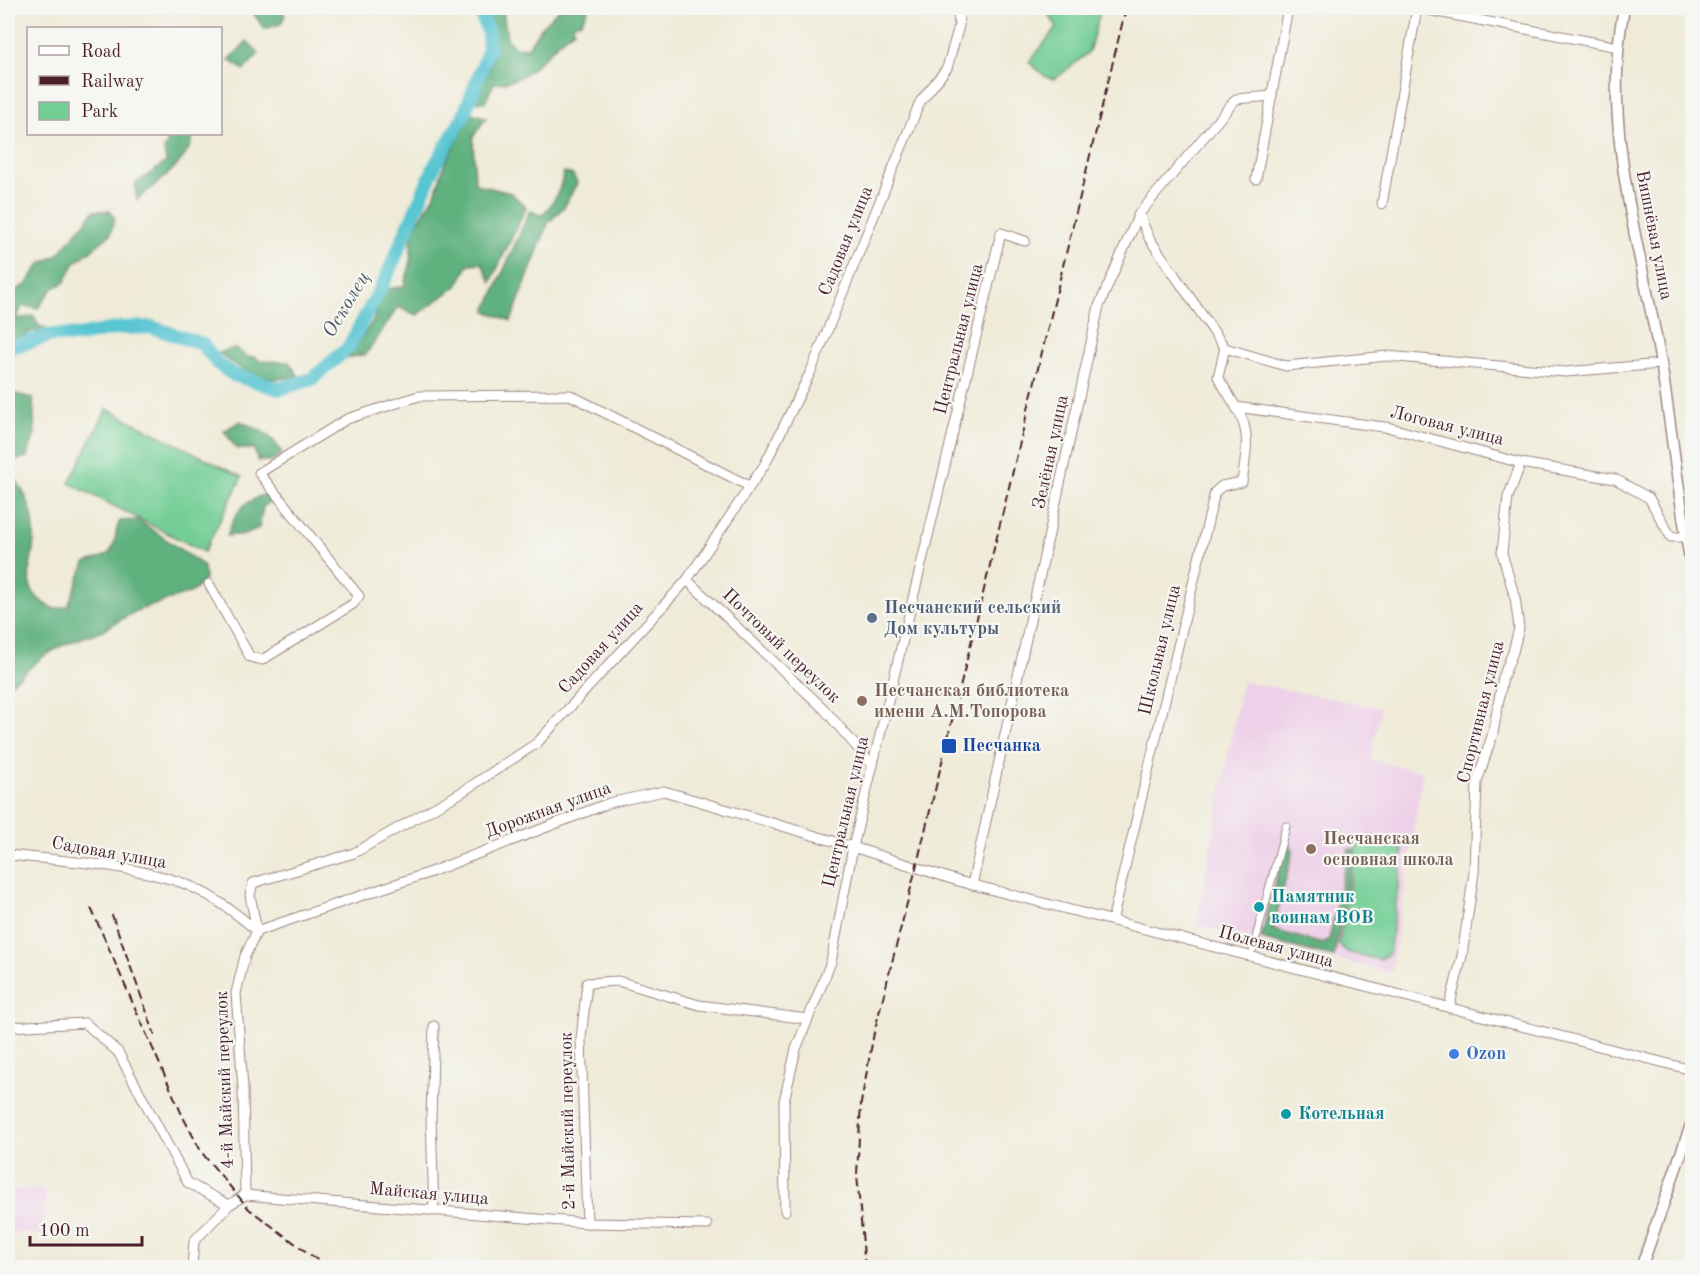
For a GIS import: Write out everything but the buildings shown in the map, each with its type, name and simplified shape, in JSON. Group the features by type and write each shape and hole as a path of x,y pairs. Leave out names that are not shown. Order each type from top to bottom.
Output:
{"street":[{"name":"Садовая улица","path":"257,931 250,895 253,883 354,853 462,792 537,743 687,580 765,464 812,371 920,102 947,68 959,26 958,8"},
{"path":"1256,179 1288,8"},
{"path":"1382,204 1417,8 1618,47"},
{"name":"Вишнёвая улица","path":"1624,8 1618,47 1617,79 1622,158 1661,364 1692,570"},
{"name":"Зелёная улица","path":"972,885 1100,306 1139,214 1236,99 1272,96"},
{"path":"1139,214 1149,238 1225,348 1286,366 1387,356 1565,372 1661,364"},
{"path":"1132,232 1149,238"},
{"name":"Центральная улица","path":"785,1211 784,1101 796,1049 831,962 873,766 1002,233 1025,241"},
{"path":"1225,348 1218,377 1236,407"},
{"path":"209,584 250,657 262,660 353,604 359,596 259,473 347,419 419,396 570,395 749,486"},
{"name":"Логовая улица","path":"1236,407 1391,428 1521,462 1615,479 1649,498 1671,537 1686,537"},
{"name":"Школьная улица","path":"1112,921 1215,492 1222,486 1242,482 1246,451 1246,423 1236,407"},
{"name":"Спортивная улица","path":"1449,1008 1462,956 1474,872 1477,782 1493,733 1503,677 1519,628 1515,598 1502,553 1508,497 1521,462"},
{"name":"Почтовый переулок","path":"687,580 824,709 873,766"},
{"name":"Дорожная улица","path":"257,931 428,873 609,803 664,791 854,847"},
{"path":"1253,949 1286,826"},
{"name":"Полевая улица","path":"854,847 972,885 1692,1070"},
{"name":"Садовая улица","path":"8,855 124,870 181,883 235,911 257,931"},
{"name":"4-й Майский переулок","path":"245,1195 243,1088 236,993 245,956 257,931"},
{"name":"2-й Майский переулок","path":"587,1223 580,1039 587,983 618,981 699,1005 808,1019"},
{"path":"8,1027 85,1023 118,1052 188,1183 229,1205"},
{"path":"434,1026 431,1117 434,1212"},
{"path":"1641,1268 1692,1122"},
{"path":"192,1268 194,1241 229,1205 245,1195"},
{"name":"Майская улица","path":"245,1195 587,1223 707,1225"}],"shaded area":[{"name":"Песчанская основная школа","path":"1242,681 1381,708 1370,760 1423,772 1391,973 1196,925"},
{"path":"8,1189 46,1190 44,1234 8,1232"}],"green space":[{"path":"250,8 280,8 285,15 281,24 264,29"},
{"path":"485,8 503,8 507,40 516,48 528,47 541,27 560,8 589,8 581,22 573,24 574,30 538,64 519,78 494,83 485,102 475,101 480,83 492,64 495,45"},
{"path":"1044,8 1101,8 1089,52 1055,79 1046,77 1029,62 1057,27"},
{"path":"247,41 259,53 244,70 229,60"},
{"path":"472,113 486,118 473,137 475,184 511,193 526,207 491,282 482,263 469,264 457,286 417,315 398,307 366,354 348,358 373,321 383,290 404,286 410,265 412,231 434,197 445,163"},
{"path":"171,135 193,135 191,144 180,162 137,200 135,184 166,162 164,150"},
{"path":"563,172 573,175 577,183 564,207 548,223 511,321 486,311 530,210 541,216 545,212 559,190"},
{"path":"94,211 110,211 115,219 110,235 74,264 65,282 52,289 38,308 22,306 17,319 33,316 39,326 46,328 45,333 33,331 8,343 8,294 26,285 40,264 58,255"},
{"path":"235,348 247,357 255,357 260,361 289,362 298,375 275,379 255,376 219,353"},
{"path":"8,392 33,398 35,434 27,457 8,463"},
{"path":"107,409 242,477 204,552 69,483"},
{"path":"240,421 269,436 282,453 274,461 258,461 254,449 237,449 224,431"},
{"path":"8,468 23,491 34,526 29,577 31,586 34,594 42,602 54,609 68,606 85,563 104,556 112,550 120,521 138,520 204,566 205,580 192,592 136,611 103,630 63,645 44,656 8,686"},
{"path":"268,493 279,500 285,520 272,500 263,507 259,528 245,534 227,536 241,508"},
{"path":"1371,836 1400,843 1403,851 1389,953 1380,960 1347,952 1339,944 1357,844 1363,838"},
{"path":"1289,844 1293,850 1273,930 1323,944 1329,940 1349,849 1354,849 1334,957 1261,939 1284,847"}],"waterway":[{"name":"Осколец","path":"8,348 52,335 78,336 119,328 151,327 202,344 217,363 234,375 279,389 312,379 348,348 385,280 435,165 463,117 489,49 488,32 479,8"}],"railway":[{"path":"865,1268 857,1174 861,1103 874,1033 1126,8"},
{"path":"91,908 183,1117 202,1153 249,1209 328,1268"},
{"path":"112,915 155,1035"}],"place":[{"name":"Песчанский сельский Дом культуры","path":"872,618"},
{"name":"Песчанская библиотека имени А.М.Топорова","path":"862,701"},
{"name":"Песчанка","path":"949,746"},
{"name":"Песчанская основная школа","path":"1311,849"},
{"name":"Памятник воинам ВОВ","path":"1259,907"},
{"name":"Ozon","path":"1454,1054"},
{"name":"Котельная","path":"1286,1114"}]}
